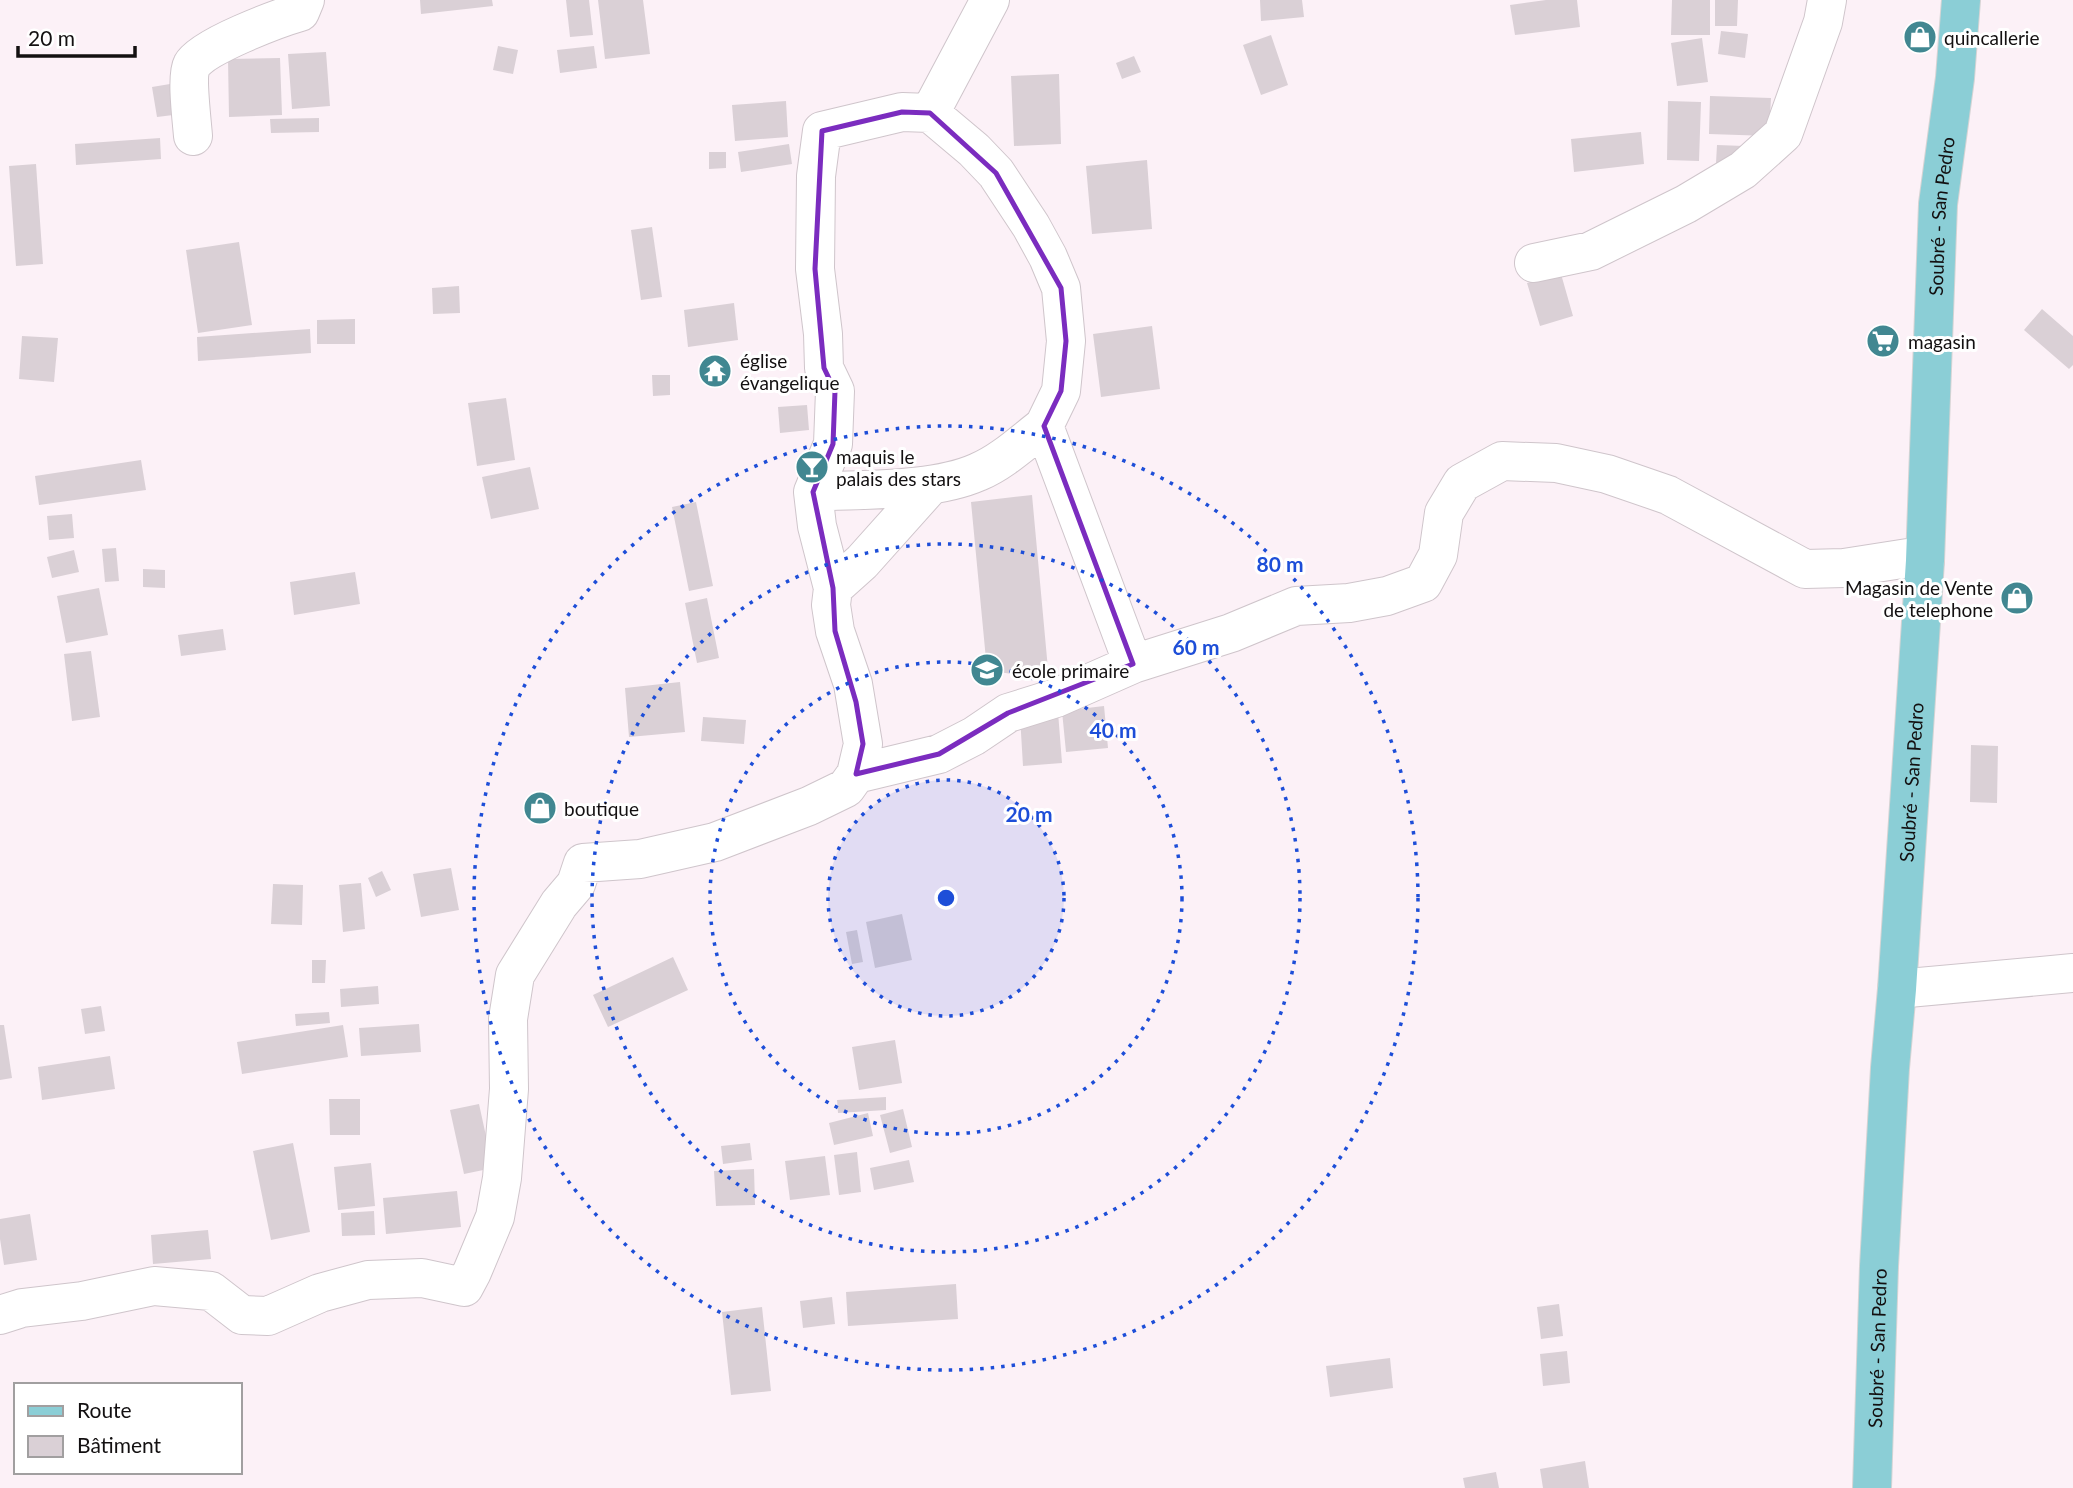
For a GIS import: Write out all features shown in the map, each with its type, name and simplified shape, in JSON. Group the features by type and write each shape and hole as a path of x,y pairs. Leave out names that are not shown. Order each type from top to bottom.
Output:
{"main road":[{"name":"Soubré - San Pedro","path":"1872,1488 1890,1068 1925,561 1938,204 1955,78 1961,0"}],"street":[{"path":"193,136 189,77 191,65 201,55 232,39 281,17 300,12 305,0"},
{"path":"930,113 990,0"},
{"path":"1534,263 1591,251 1686,204 1743,170 1783,134 1823,22 1827,0"},
{"path":"0,1315 22,1308 82,1301 153,1286 211,1291 242,1315 268,1316 320,1293 368,1280 422,1278 464,1287 495,1217 502,1178 509,1089 508,1018 515,975 559,904 576,884 583,863 640,859 715,842 809,806 846,788 856,774 863,744 853,684 835,631 831,605 833,588 817,526 813,492 833,444 835,391 824,368 815,269 816,176 822,131 902,112 930,113 974,150 996,173 1048,257 1061,288 1066,341 1061,391 1044,426 978,472 930,486 813,492"},
{"path":"1044,426 1133,664"},
{"path":"856,774 939,754 974,736 1008,713 1056,698 1133,664 1231,633 1296,606 1349,603 1387,596 1423,583 1438,555 1444,513 1462,483 1502,461 1556,463 1607,474 1668,495 1805,569 1844,568 1908,558 1925,561"},
{"path":"833,588 862,562 930,486"},
{"path":"1897,989 2073,973"}],"highlighted area":[{"path":"902,112 930,113 996,173 1061,288 1066,341 1061,391 1044,426 1133,664 1008,713 939,754 856,774 863,744 856,702 835,631 833,588 813,492 833,444 835,391 824,368 815,269 822,131"}],"building":[{"path":"420,0 492,0 493,6 421,14"},
{"path":"566,0 589,0 593,35 570,37"},
{"path":"598,0 643,0 650,54 605,59"},
{"path":"1260,0 1302,0 1304,17 1261,21"},
{"path":"1546,0 1577,0 1580,27 1515,35 1510,5"},
{"path":"1672,0 1710,0 1710,35 1671,35"},
{"path":"1715,0 1738,0 1737,26 1715,26"},
{"path":"1721,31 1748,34 1745,58 1718,54"},
{"path":"1271,35 1288,85 1261,95 1243,45"},
{"path":"1702,38 1708,82 1677,86 1671,43"},
{"path":"498,46 518,50 513,74 493,70"},
{"path":"594,46 597,68 560,73 557,50"},
{"path":"326,52 330,106 292,109 288,54"},
{"path":"1134,56 1141,72 1122,79 1116,63"},
{"path":"280,58 282,115 229,117 228,59"},
{"path":"1059,74 1061,144 1014,146 1011,76"},
{"path":"176,83 181,114 157,117 152,87"},
{"path":"1710,96 1771,98 1769,136 1709,134"},
{"path":"786,101 788,137 735,141 732,105"},
{"path":"1668,101 1701,102 1699,161 1667,160"},
{"path":"319,118 319,132 271,133 270,119"},
{"path":"1641,132 1644,164 1574,172 1571,139"},
{"path":"160,138 161,159 76,165 75,144"},
{"path":"789,144 792,164 741,172 738,152"},
{"path":"1717,145 1744,146 1743,164 1716,163"},
{"path":"709,152 726,152 726,168 709,169"},
{"path":"1147,160 1152,229 1092,234 1086,166"},
{"path":"36,164 43,264 16,266 9,166"},
{"path":"652,227 662,297 641,300 631,230"},
{"path":"239,242 252,325 198,333 186,250"},
{"path":"1561,274 1573,316 1540,326 1527,283"},
{"path":"459,286 460,313 433,314 432,288"},
{"path":"734,303 738,340 688,347 684,310"},
{"path":"2042,309 2073,336 2073,365 2069,369 2024,330"},
{"path":"355,319 355,344 317,344 317,320"},
{"path":"1152,326 1160,389 1101,397 1093,334"},
{"path":"310,329 311,353 198,361 197,337"},
{"path":"22,336 58,338 54,382 19,379"},
{"path":"652,375 670,375 670,395 653,396"},
{"path":"506,398 515,460 477,466 468,403"},
{"path":"807,405 809,430 780,433 778,407"},
{"path":"141,460 146,490 39,505 35,476"},
{"path":"530,467 539,509 491,519 482,477"},
{"path":"1032,495 1049,680 987,670 971,502"},
{"path":"696,502 713,586 689,591 672,507"},
{"path":"72,514 74,538 49,540 47,516"},
{"path":"116,548 119,581 105,582 102,549"},
{"path":"74,550 79,572 52,578 47,557"},
{"path":"143,569 165,570 165,588 143,587"},
{"path":"355,572 360,604 294,615 290,582"},
{"path":"99,588 108,635 66,643 57,596"},
{"path":"707,598 719,658 697,663 685,603"},
{"path":"223,629 226,650 181,656 178,635"},
{"path":"91,651 100,717 72,721 64,654"},
{"path":"680,682 685,732 629,737 625,688"},
{"path":"1104,706 1108,748 1066,752 1062,711"},
{"path":"1058,712 1062,763 1023,766 1020,716"},
{"path":"703,717 746,720 744,744 701,741"},
{"path":"1971,745 1998,746 1997,803 1970,802"},
{"path":"451,868 459,910 421,917 413,874"},
{"path":"382,871 391,890 376,897 368,878"},
{"path":"361,883 365,929 343,932 339,885"},
{"path":"273,884 303,885 302,925 271,924"},
{"path":"902,914 912,960 875,968 866,922"},
{"path":"857,930 863,962 852,964 846,932"},
{"path":"673,957 688,990 608,1027 593,995"},
{"path":"312,960 326,960 325,983 312,983"},
{"path":"378,986 379,1004 341,1007 340,989"},
{"path":"101,1006 105,1031 85,1034 81,1009"},
{"path":"329,1012 330,1023 296,1026 295,1014"},
{"path":"419,1024 421,1052 361,1056 359,1028"},
{"path":"0,1025 4,1025 12,1078 0,1080"},
{"path":"343,1025 348,1057 242,1074 237,1042"},
{"path":"895,1040 902,1083 859,1090 852,1047"},
{"path":"110,1056 115,1089 42,1100 38,1067"},
{"path":"886,1097 886,1110 838,1113 837,1100"},
{"path":"329,1099 360,1099 360,1135 330,1135"},
{"path":"479,1104 493,1168 464,1174 450,1110"},
{"path":"903,1109 912,1147 890,1153 880,1115"},
{"path":"868,1113 873,1136 834,1145 829,1123"},
{"path":"293,1143 310,1232 271,1240 253,1151"},
{"path":"750,1143 752,1160 723,1164 721,1146"},
{"path":"857,1152 861,1192 839,1195 834,1155"},
{"path":"825,1156 830,1195 790,1200 785,1161"},
{"path":"909,1160 914,1182 874,1190 870,1168"},
{"path":"371,1163 375,1206 338,1210 334,1167"},
{"path":"754,1169 755,1205 716,1206 714,1171"},
{"path":"457,1191 461,1227 386,1234 383,1198"},
{"path":"374,1211 375,1235 342,1236 341,1213"},
{"path":"30,1214 37,1260 4,1265 0,1219"},
{"path":"208,1230 211,1259 153,1264 151,1235"},
{"path":"956,1284 958,1319 848,1326 846,1292"},
{"path":"832,1297 835,1324 803,1328 800,1301"},
{"path":"1559,1304 1563,1336 1541,1339 1537,1307"},
{"path":"762,1307 771,1391 731,1395 722,1312"},
{"path":"1567,1351 1570,1383 1543,1386 1540,1354"},
{"path":"1390,1358 1393,1388 1330,1397 1326,1366"},
{"path":"1585,1461 1589,1488 1543,1488 1540,1469"},
{"path":"1496,1472 1499,1488 1465,1488 1463,1478"}],"place":[{"name":"quincallerie","path":"1920,37"},
{"name":"magasin","path":"1883,341"},
{"name":"église évangelique","path":"715,371"},
{"name":"maquis le palais des stars","path":"812,467"},
{"name":"Magasin de Vente de telephone","path":"2017,598"},
{"name":"école primaire","path":"987,670"},
{"name":"boutique","path":"540,808"}]}
